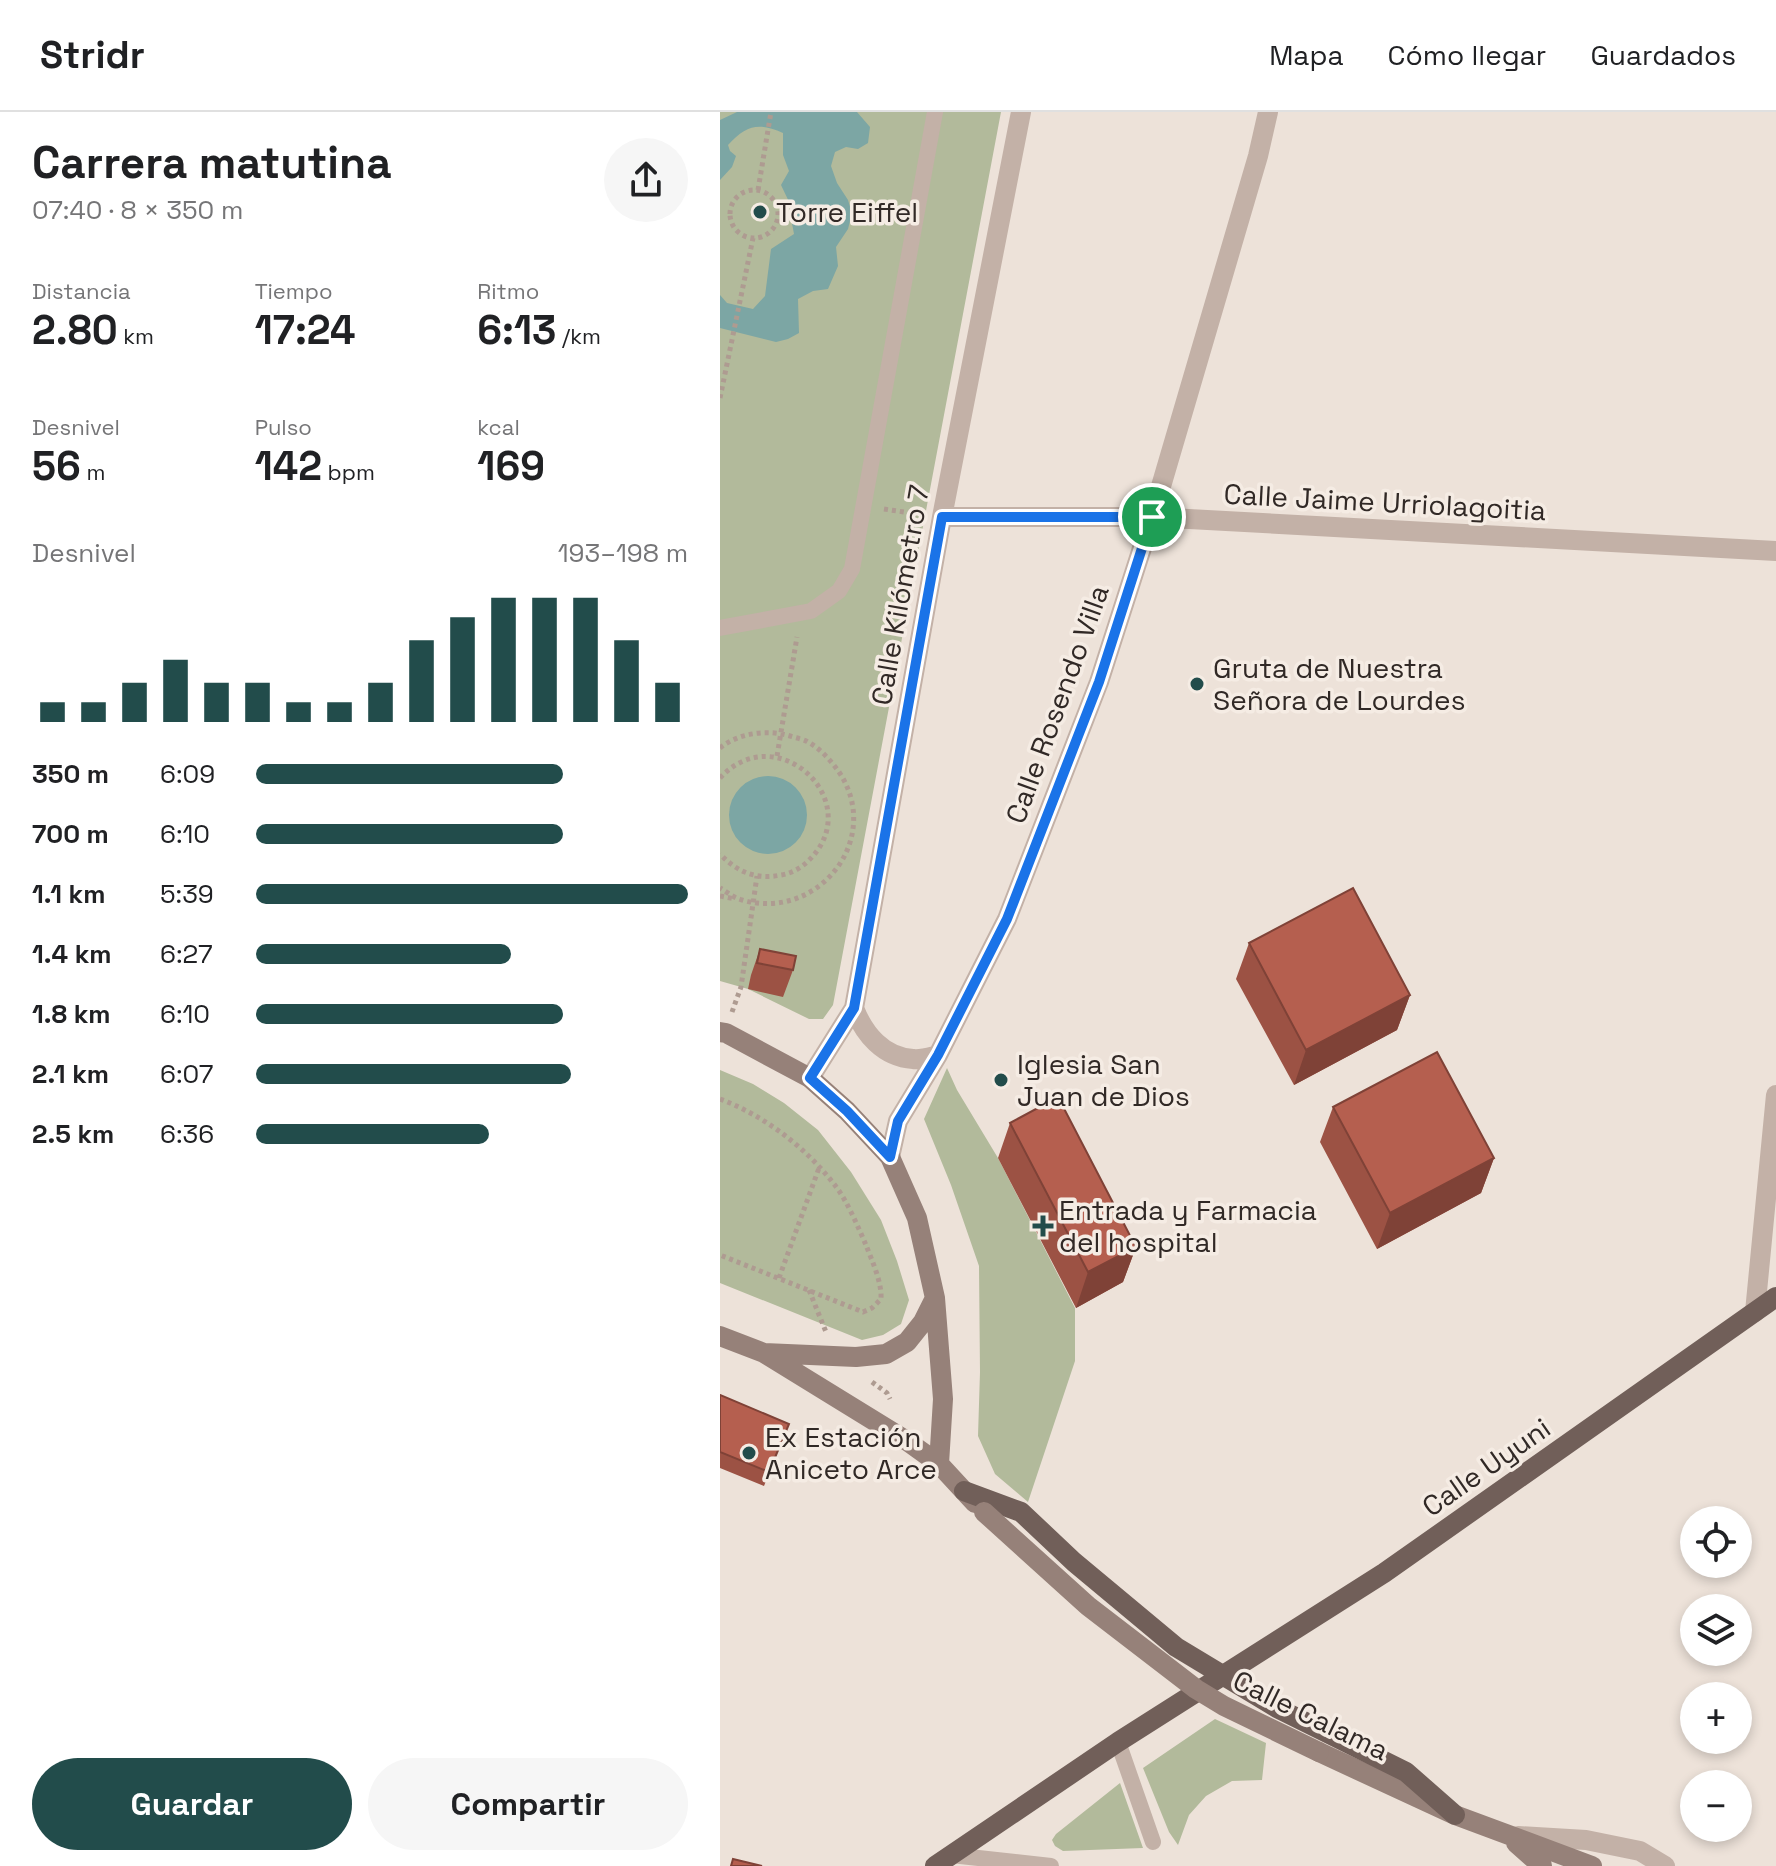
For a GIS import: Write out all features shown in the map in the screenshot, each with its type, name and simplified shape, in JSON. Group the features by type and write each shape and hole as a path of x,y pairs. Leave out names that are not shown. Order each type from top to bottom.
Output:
{"main road":[{"path":"723,1032 810,1078 847,1111 890,1157 917,1218 935,1298 943,1399 939,1464"},
{"name":"Calle Uyuni","path":"948,1862 1118,1742 1384,1573 1776,1297"},
{"path":"764,1353 856,1357 886,1354 907,1342 923,1322 935,1298"},
{"path":"720,1336 764,1353 939,1464"},
{"name":"Calle Calama","path":"939,1464 984,1512 1088,1606 1196,1689 1224,1706 1455,1815 1507,1836"},
{"path":"964,1491 1021,1512 1074,1562 1176,1647 1277,1708 1406,1772 1455,1815"},
{"path":"1507,1836 1542,1866"},
{"path":"1507,1836 1592,1866"}],"street":[{"name":"Calle Kilómetro 7","path":"810,1078 854,1008 942,517 1021,112"},
{"name":"Calle Rosendo Villa","path":"890,1157 898,1121 938,1055 1007,919 1099,682 1152,517 1258,156 1268,112"},
{"name":"Calle Jaime Urriolagoitia","path":"942,517 1152,517 1776,551"},
{"path":"854,1008 859,1022 876,1044 894,1055 915,1059 938,1055"},
{"path":"1755,1312 1776,1095"},
{"name":"Calle Calama","path":"1507,1836 1586,1840 1640,1851 1665,1866"}],"lane":[{"path":"720,628 811,611 839,591 852,569 935,112"},
{"path":"1118,1742 1153,1842"},
{"path":"948,1862 1051,1866"}],"path":[{"path":"758,190 771,112"},
{"path":"749,190 758,190 772,198 779,213 774,229 753,238 739,233 730,214 735,199 749,190"},
{"path":"720,398 753,238"},
{"path":"863,507 942,517"},
{"path":"777,756 788,694"},
{"path":"720,748 753,734 782,733 808,742 831,760 847,784 854,811 851,839 840,865 821,886 797,900 769,904 720,896"},
{"path":"720,778 737,763 756,756 777,756 796,763 811,775 823,792 828,812 826,832 818,850 805,865 787,874 767,878 747,874 730,865 720,854"},
{"path":"723,1032 741,987 757,876"},
{"path":"720,888 741,900"},
{"path":"720,1099 764,1121 802,1148 836,1186 873,1263 881,1299 863,1312 720,1255"},
{"path":"779,1278 819,1168"}],"green space":[{"path":"720,112 1001,112 833,1005 823,1019 809,1019 748,989 720,981"},
{"path":"947,1068 998,1158 1075,1308 1075,1361 1028,1502 995,1474 978,1436 979,1266 924,1119"},
{"path":"720,1070 753,1084 784,1103 818,1130 851,1172 881,1220 897,1261 909,1300 901,1324 883,1335 862,1340 720,1283"},
{"path":"1215,1719 1266,1743 1262,1780 1232,1781 1206,1796 1189,1815 1178,1845 1169,1832 1143,1768"},
{"path":"1120,1783 1143,1848 1063,1851 1055,1846 1052,1840 1056,1834"}],"water":[{"path":"737,112 857,112 870,127 868,143 858,149 846,147 835,152 831,166 852,213 848,229 836,247 838,266 828,289 813,291 798,299 799,333 776,342 720,328 720,295 727,303 753,309 765,296 771,249 794,234 792,208 781,185 789,171 783,155 783,133 767,127 753,127 741,133 728,145 736,156 732,167 720,180 720,120"},
{"path":"768,776 783,779 800,793 807,815 804,830 790,847 768,854 753,851 736,837 729,815 732,800 746,783"}],"building":[{"path":"1353,888 1410,995 1306,1050 1249,943"},
{"path":"760,949 796,956 793,970 757,963"},
{"path":"1437,1052 1494,1158 1390,1213 1333,1107"},
{"path":"1058,1097 1136,1247 1088,1272 1010,1123"},
{"name":"Ex Estación Aniceto Arce","path":"720,1395 789,1424 769,1472 720,1452"},
{"path":"733,1859 762,1866 731,1866"}],"place":[{"name":"Torre Eiffel","path":"760,212"},
{"name":"Gruta de Nuestra Señora de Lourdes","path":"1197,684"},
{"name":"Iglesia San Juan de Dios","path":"1001,1080"},
{"name":"Entrada y Farmacia del hospital","path":"1043,1226"},
{"name":"Ex Estación Aniceto Arce","path":"749,1453"}],"route":[{"path":"942,517 1152,517 1099,682 1007,919 938,1055 898,1121 890,1157 847,1111 810,1078 854,1008 942,517"}]}
